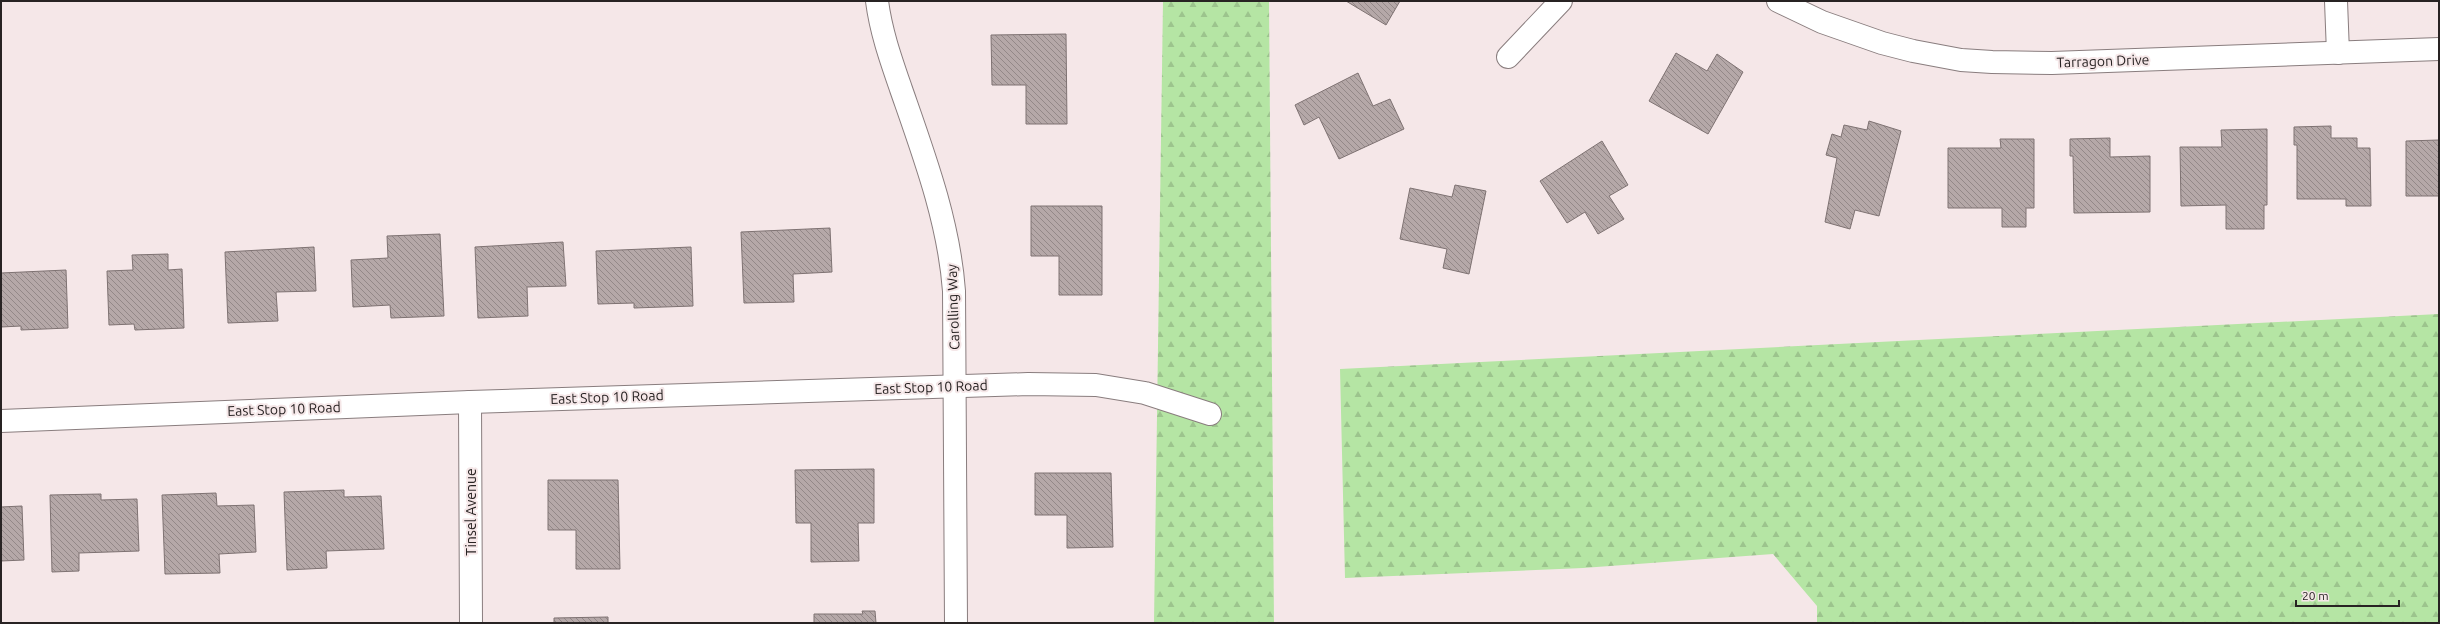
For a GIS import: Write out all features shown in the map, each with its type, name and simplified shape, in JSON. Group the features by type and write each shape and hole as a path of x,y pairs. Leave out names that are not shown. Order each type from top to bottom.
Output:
{"street":[{"name":"Carolling Way","path":"877,1 887,49 942,214 948,239 954,291 956,623"},
{"path":"1508,57 1561,1"},
{"name":"Tarragon Drive","path":"1778,1 1822,22 1882,43 1960,60 2052,63 2439,49"},
{"path":"2336,1 2338,53"},
{"name":"East Stop 10 Road","path":"1,421 470,402 955,386 1096,385 1145,393 1210,414"},
{"name":"Tinsel Avenue","path":"470,402 471,623"}],"green space":[{"path":"1163,1 1269,1 1274,623 1154,623"},
{"path":"2439,314 2439,623 1817,623 1817,606 1773,554 1583,568 1345,578 1340,369"}],"building":[{"path":"1346,1 1400,1 1386,25"},
{"path":"1066,34 1067,124 1026,124 1026,85 992,85 991,35"},
{"path":"1676,53 1707,71 1717,54 1743,72 1708,134 1649,101"},
{"path":"1358,73 1373,106 1390,99 1404,129 1339,159 1319,117 1304,125 1295,105"},
{"path":"1869,121 1901,131 1879,216 1855,210 1850,229 1825,222 1837,158 1826,155 1832,134 1841,137 1844,125 1867,130"},
{"path":"2331,126 2331,138 2357,138 2357,148 2370,148 2371,206 2346,206 2346,199 2297,199 2297,145 2294,145 2294,127"},
{"path":"2267,129 2267,205 2264,205 2264,229 2226,229 2226,205 2181,206 2180,147 2222,147 2221,130"},
{"path":"2110,138 2110,157 2150,156 2150,212 2074,213 2073,156 2070,156 2070,139"},
{"path":"2000,139 2034,139 2034,208 2026,208 2026,227 2002,227 2002,208 1948,208 1948,148 2001,148"},
{"path":"2439,140 2439,196 2406,196 2406,141"},
{"path":"1602,141 1628,185 1609,196 1624,219 1598,234 1585,212 1567,223 1540,181"},
{"path":"1455,185 1486,191 1469,274 1443,268 1447,249 1400,239 1410,188 1452,197"},
{"path":"1031,206 1102,206 1102,295 1059,295 1059,256 1031,256"},
{"path":"830,228 832,272 793,274 794,302 744,303 741,232"},
{"path":"440,234 444,316 391,318 390,305 353,307 351,260 388,258 387,236"},
{"path":"563,242 566,286 527,287 528,316 478,318 475,247"},
{"path":"314,247 316,291 276,292 278,321 228,323 225,252"},
{"path":"691,247 693,306 634,308 634,303 598,304 596,251"},
{"path":"168,254 168,270 182,269 184,328 135,330 134,324 109,325 107,271 133,270 132,255"},
{"path":"66,270 68,328 21,330 21,326 1,327 1,273"},
{"path":"874,469 874,523 858,523 859,561 811,562 811,523 796,523 795,470"},
{"path":"1035,473 1111,473 1113,547 1067,548 1067,515 1035,515"},
{"path":"548,480 618,480 620,569 576,569 576,530 548,530"},
{"path":"344,490 344,497 381,496 384,549 326,551 327,568 287,570 284,492"},
{"path":"216,493 217,506 254,505 256,552 219,554 220,573 165,574 162,495"},
{"path":"101,494 101,500 137,499 139,551 79,553 79,571 52,572 50,495"},
{"path":"22,506 24,560 1,561 1,507"},
{"path":"862,611 875,611 876,623 814,623 814,614 863,614"},
{"path":"608,617 608,623 554,623 554,618"}]}
